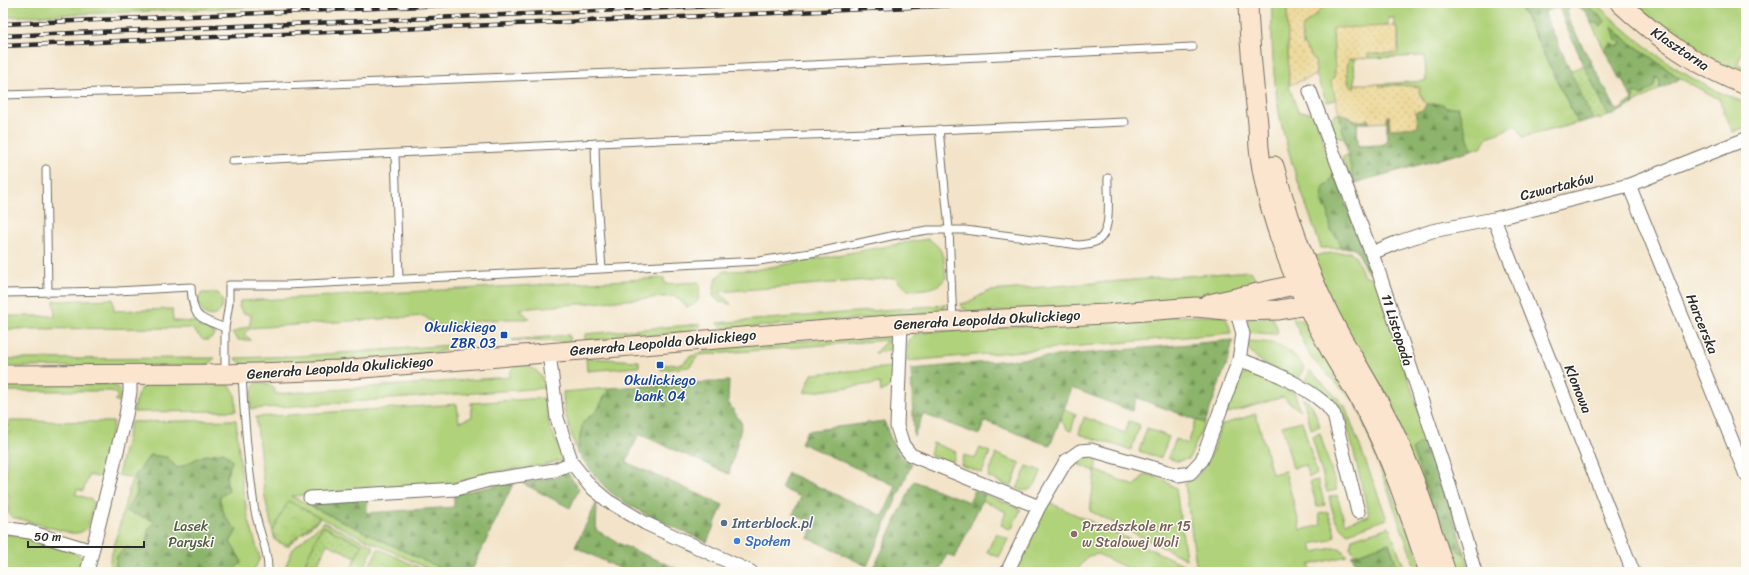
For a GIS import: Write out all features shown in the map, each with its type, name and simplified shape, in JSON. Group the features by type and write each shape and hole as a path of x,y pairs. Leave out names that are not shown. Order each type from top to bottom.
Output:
{"street":[{"path":"1248,3 1250,50 1258,116 1259,149 1277,230 1307,306 1331,352 1369,415 1387,453 1429,572"},
{"name":"Klasztorna","path":"1620,3 1667,43 1685,55 1715,72 1746,85"},
{"name":"11 Listopada","path":"1310,91 1372,253 1446,474 1475,572"},
{"path":"1258,116 1296,237 1317,288 1342,338 1381,404 1394,431 1417,487 1446,572"},
{"name":"Czwartaków","path":"1372,253 1432,231 1494,219 1629,185 1746,139"},
{"name":"Harcerska","path":"1629,185 1746,475"},
{"name":"Klonowa","path":"1494,219 1633,572"},
{"name":"Generała Leopolda Okulickiego","path":"1235,304 1298,284 1317,288"},
{"path":"1307,306 1317,288"},
{"path":"1007,572 1039,507 1066,461 1080,451 1091,450 1178,475 1190,473 1202,460 1239,360 1243,334 1235,304"},
{"name":"Generała Leopolda Okulickiego","path":"3,375 233,374 339,370 901,324 1106,314 1235,304 1279,310 1307,306"},
{"path":"901,324 897,426 903,446 911,455 1039,507"},
{"path":"549,352 557,418 572,463 590,486 608,501 645,523 752,572"},
{"path":"1239,360 1256,364 1302,388 1325,403 1334,415 1358,512"},
{"path":"87,572 126,415 130,392 130,374"},
{"path":"310,498 456,489 489,480 555,470 572,463"},
{"path":"3,528 30,532 92,551"}],"lane":[{"path":"3,95 201,89 744,68 1193,47"},
{"path":"232,161 595,143 1125,122"},
{"path":"939,129 949,229 953,322"},
{"path":"595,143 596,184 602,269"},
{"path":"395,154 399,279"},
{"path":"46,169 48,292"},
{"path":"268,572 265,548 254,507 245,432 225,328 229,303 228,285 287,285 773,260 823,252 911,232 949,229 1079,245 1094,242 1102,236 1107,227 1108,178"},
{"path":"3,293 117,291 191,287 192,303 196,314 201,318 225,328"}],"green space":[{"path":"3,3 354,3 3,17"},
{"path":"1272,3 1310,3 1287,5 1289,85 1298,112 1309,112 1316,117 1330,163 1370,273 1365,268 1359,253 1353,248 1321,248 1292,164 1279,112 1273,58"},
{"path":"1314,3 1549,3 1520,6 1578,123 1523,137 1517,125 1488,137 1481,147 1354,183 1358,195 1356,196 1342,158 1348,154 1345,138 1335,136 1331,124 1336,114 1344,114 1370,123 1357,123 1358,146 1381,145 1387,143 1387,118 1424,99 1415,87 1397,85 1379,87 1378,85 1426,81 1425,56 1368,58 1368,54 1399,50 1398,30 1395,26 1394,18 1388,18 1388,26 1333,29 1336,100 1327,102 1316,75 1315,61 1303,44 1301,30 1304,25 1321,10 1321,8"},
{"path":"1585,3 1595,3 1630,34 1665,61 1684,73 1703,84 1746,103 1746,127 1733,132 1719,99 1681,79 1628,41 1613,28 1623,43 1619,46 1606,47 1605,51 1590,21 1592,23 1605,21"},
{"path":"1585,3 1605,21 1601,26 1596,23 1592,23 1585,11 1573,6 1567,12 1569,21 1616,109 1619,110 1632,100 1623,79 1620,80 1605,51 1606,47 1611,43 1618,46 1622,43 1616,40 1612,27 1628,41 1680,79 1660,89 1660,80 1656,77 1654,87 1643,95 1633,93 1633,104 1613,115 1608,116 1564,22 1560,8 1545,11 1546,17 1593,120 1578,123 1520,5"},
{"path":"1632,3 1746,3 1746,41 1737,65 1746,68 1746,76 1686,46"},
{"path":"1349,59 1354,59 1355,88 1350,87 1346,68"},
{"path":"1584,65 1608,116 1593,120 1570,71"},
{"path":"1655,77 1660,80 1660,89 1633,104 1633,93 1637,94"},
{"path":"1426,104 1443,104 1446,108 1458,107 1472,150 1354,183 1339,113 1344,114 1354,121 1370,120 1370,123 1357,123 1358,146 1381,145 1387,143 1389,115 1391,129 1417,127 1417,116 1414,112 1425,107"},
{"path":"1334,173 1373,272 1368,273 1357,250 1348,247 1340,248 1339,240 1331,231 1328,211 1321,202 1324,186 1329,183"},
{"path":"927,239 937,246 944,259 946,277 943,282 934,287 908,290 894,278 719,292 731,304 719,302 713,296 715,281 719,275 725,271 754,270"},
{"path":"1350,252 1355,255 1364,276 1369,278 1375,277 1471,572 1451,572 1310,258 1322,254"},
{"path":"1251,271 1259,285 1214,295 1185,299 1102,306 973,313 962,308 960,304 968,302 990,291"},
{"path":"664,278 665,284 699,282 699,298 695,304 687,307 675,296 519,309 530,319 484,320 439,328 424,316 250,328 244,334 251,340 238,340 232,333 250,325 251,315 243,313 239,307 240,301"},
{"path":"202,293 218,293 222,300 222,306 216,315 210,316 205,314 201,308 198,299"},
{"path":"113,299 114,311 172,309 173,321 196,322 201,327 216,334 208,340 203,340 191,328 3,329 3,316 55,316 54,301"},
{"path":"946,305 943,310 933,313 729,329 716,323"},
{"path":"1182,316 1224,317 1229,325 1231,333 907,361 909,341 914,335 925,332"},
{"path":"1272,316 1278,330 1277,333 1245,332 1245,323 1249,319"},
{"path":"1292,317 1305,322 1358,406 1424,572 1417,572 1361,415 1354,401 1311,358"},
{"path":"701,324 698,330 691,332 585,341 585,334"},
{"path":"569,335 570,342 512,340"},
{"path":"884,335 890,338 893,343 892,346 886,351 875,353 887,340 699,355 689,367 661,370 661,365 683,364 689,357 716,347"},
{"path":"1233,340 1229,357 1205,423 1137,398 1132,411 1072,388 1050,446 985,421 979,435 923,414 914,436 911,369"},
{"path":"1246,341 1266,342 1285,348 1304,367 1299,380 1260,361 1249,349"},
{"path":"466,344 435,353 306,363 249,365 240,363 235,358 299,356"},
{"path":"215,358 204,366 3,367 3,359"},
{"path":"586,358 639,361 639,367 587,371"},
{"path":"516,364 531,367 539,373 544,382 545,388 251,409 252,389 254,385 262,382 275,389 275,394 510,377 510,372"},
{"path":"894,367 894,376 891,385 881,392 880,383 804,393 812,374"},
{"path":"1310,370 1345,406 1387,519 1348,533 1343,530 1337,522 1329,497 1337,495 1345,523 1369,516 1346,419 1341,406 1332,399 1305,384"},
{"path":"1246,373 1254,373 1295,393 1300,411 1283,397 1225,414 1239,378"},
{"path":"729,381 728,402 742,424 729,474 639,434 626,462 723,505 707,542 652,517 624,502 602,484 577,452 583,422 597,411 609,388"},
{"path":"150,382 224,382 234,391 236,398 236,411 133,412 136,399 142,387"},
{"path":"3,383 112,384 119,389 122,397 118,402 115,400 118,396 112,391 3,391"},
{"path":"609,388 597,411 583,422 577,452 564,410 563,392"},
{"path":"544,398 550,427 565,459 544,465 495,472 456,483 291,496 448,572 435,572 321,518 288,546 275,540 265,498 256,417 457,404 459,422 472,417 471,403"},
{"path":"1303,398 1312,405 1320,426 1311,429"},
{"path":"1064,409 1076,414 1071,431 1068,430 1060,419"},
{"path":"1256,414 1272,474 1285,471 1301,530 1321,525 1319,514 1328,512 1335,536 1330,540 1311,544 1313,552 1340,548 1347,556 1309,565 1311,572 1197,572 1185,483 1193,479 1205,466 1213,450 1221,425"},
{"path":"1084,417 1125,433 1129,421 1140,425 1131,450 1079,434"},
{"path":"236,420 243,491 249,521 260,558 253,572 232,572 242,562 230,542 236,530 225,517 219,497 229,491 226,477 232,461 224,452 198,458 177,468 167,457 150,456 135,476 137,493 126,511 155,521 148,530 148,547 138,551 114,572 107,572 132,478 118,475 131,422"},
{"path":"1196,420 1205,423 1189,459 1177,461 1168,458 1176,439 1188,444"},
{"path":"9,421 114,422 100,476 97,477 89,475 83,491 78,489 75,494 90,499 94,502 88,524 82,531 78,533 71,533 12,517 8,513 9,495 5,493"},
{"path":"884,421 897,451 906,460 912,463 867,566 808,538 815,524 793,514 801,497 781,488 788,473 883,516 896,486 801,443 807,431"},
{"path":"1302,421 1317,474 1309,477 1306,465 1293,468 1282,426"},
{"path":"1147,428 1169,437 1161,458 1139,451"},
{"path":"1320,433 1337,490 1327,492 1312,436"},
{"path":"933,443 956,452 952,465 930,455"},
{"path":"1419,443 1431,443 1465,554 1458,551 1453,546 1448,546 1446,543 1412,449"},
{"path":"980,448 990,452 982,473 961,465 964,455 975,459"},
{"name":"Lasek Paryski","path":"224,452 232,461 226,477 229,491 219,498 225,517 237,530 230,542 242,562 232,572 114,572 117,556 127,547 138,551 148,547 148,530 155,521 126,511 137,493 135,476 150,455 167,457 177,468 201,457"},
{"path":"996,454 1020,463 1011,487 988,477"},
{"path":"1082,456 1098,456 1095,470 1135,486 1145,474 1164,480 1176,489 1186,559 1090,511 1095,471 1077,464"},
{"path":"1027,466 1041,471 1038,480 1030,489 1017,489"},
{"path":"567,472 579,489 570,508 522,483 553,478"},
{"path":"1318,480 1325,505 1317,507 1310,482"},
{"path":"914,481 969,502 975,490 985,494 955,558 947,554 939,572 872,572"},
{"path":"514,482 471,572 448,572 310,506 367,498 367,513 454,507 454,494"},
{"path":"985,494 1021,509 1011,530 1001,525 1006,512 982,500"},
{"path":"288,501 320,517 286,546 275,540 273,531"},
{"name":"Przedszkole nr 15 w Stalowej Woli","path":"1046,501 1189,567 1190,572 1135,572 1098,554 1088,556 1076,572 1013,572"},
{"path":"597,502 596,530 622,545 685,572 627,572 575,547"},
{"path":"323,522 373,546 362,572 349,572 362,545 323,526 301,572 283,572 293,549"},
{"path":"322,526 362,545 356,557 327,544 314,572 301,572"},
{"path":"1389,527 1406,572 1399,572 1389,543 1355,555 1350,547 1352,539"},
{"path":"996,533 1008,539 999,557 987,552"},
{"path":"3,534 33,539 71,551 84,560 82,572 3,572"},
{"path":"1389,543 1399,572 1358,572 1355,561 1351,556"},
{"path":"378,549 428,572 421,572 415,569 413,572 366,572"}],"sand":[{"path":"1314,3 1321,8 1321,10 1304,25 1301,30 1303,44 1315,61 1316,75 1289,85 1287,5"},
{"path":"1395,26 1398,30 1398,53 1368,54 1368,58 1349,59 1347,69 1348,80 1350,87 1355,88 1354,84 1379,84 1380,87 1397,85 1420,87 1419,93 1426,104 1423,110 1414,112 1417,116 1418,127 1390,129 1389,115 1387,122 1370,123 1368,119 1360,121 1339,113 1331,81 1335,73 1333,28"}],"railway":[{"path":"3,24 492,3"},
{"path":"3,36 786,3"},
{"path":"3,46 1005,3"}],"place":[{"name":"Okulickiego ZBR 03","path":"504,335"},
{"name":"Okulickiego bank 04","path":"660,365"},
{"name":"Interblock.pl","path":"724,523"},
{"name":"Przedszkole nr 15 w Stalowej Woli","path":"1074,534"},
{"name":"Społem","path":"737,541"}]}
